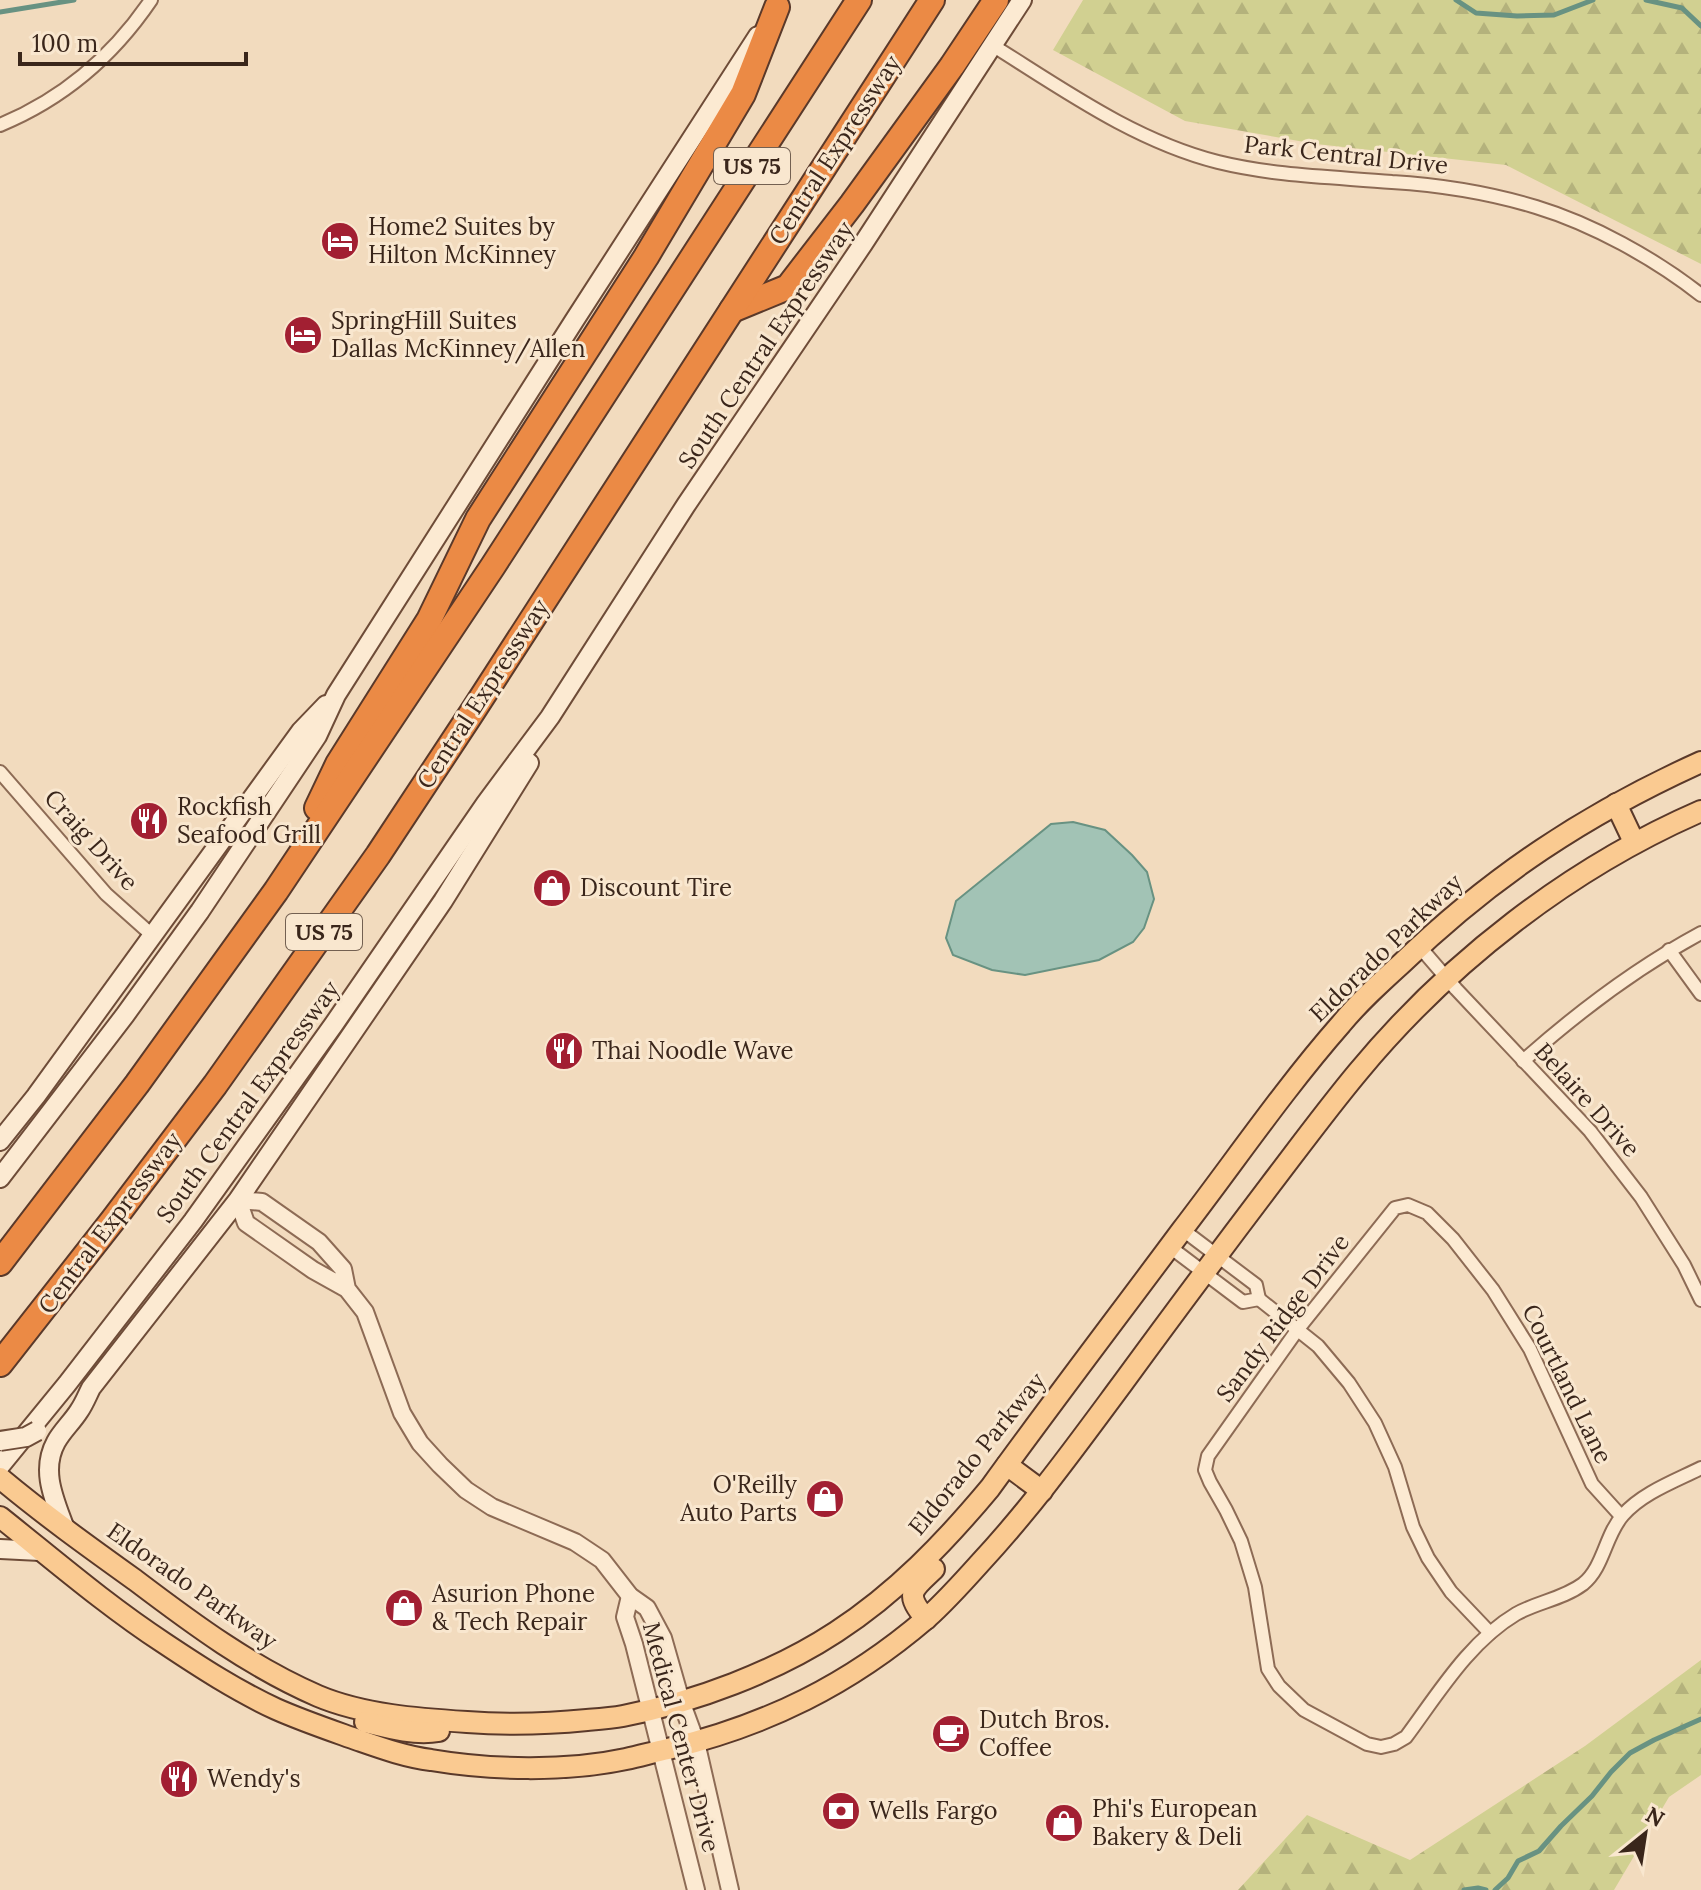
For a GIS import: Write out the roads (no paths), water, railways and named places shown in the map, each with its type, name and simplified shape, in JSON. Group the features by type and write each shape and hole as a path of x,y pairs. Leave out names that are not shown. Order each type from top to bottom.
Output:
{"highway":[{"name":"US 75","path":"0,1263 137,1084 276,891 493,566 859,0"},
{"name":"Central Expressway","path":"0,1364 215,1085 353,890 471,714 932,0"},
{"path":"732,310 788,287 879,167 996,0"},
{"path":"276,891 338,764 429,620 478,519 646,257 743,94 779,4"}],"main road":[{"name":"South Central Expressway","path":"1,1476 67,1384 193,1221 486,803 550,717 686,505 863,244 1022,0"},
{"path":"0,1178 200,911 317,736 336,695 779,4"},
{"path":"0,1141 301,731 336,695"},
{"name":"South Central Expressway","path":"91,1388 238,1200 443,901 532,759 550,717"},
{"name":"Eldorado Parkway","path":"1,1476 65,1529 215,1640 321,1698 367,1710 484,1723 556,1723 622,1716 681,1701 772,1667 836,1632 862,1613 916,1569 948,1537 990,1488 1265,1119 1336,1029 1366,997 1419,946 1516,866 1616,804 1701,762"},
{"path":"1616,804 1634,842"},
{"path":"0,1517 160,1641 203,1669 274,1708 380,1748 426,1760 460,1764 502,1768 563,1766 622,1760 696,1742 758,1722 799,1703 858,1669 926,1619 975,1569 1042,1491 1359,1070 1447,979 1551,896 1634,842 1701,811"},
{"path":"0,1441 26,1437 58,1421 91,1388"},
{"path":"65,1529 51,1489 49,1462 56,1441 80,1410 91,1388"},
{"path":"0,1429 43,1429"},
{"path":"1007,1465 1042,1491"},
{"path":"926,1619 914,1605 914,1590 964,1539 990,1488"},
{"path":"0,1549 40,1551"},
{"path":"160,1641 191,1648 266,1691 276,1692 286,1680"},
{"path":"274,1708 278,1704 301,1702 395,1730 427,1733 484,1723"}],"street":[{"path":"0,125 38,108 82,78 118,43 151,0"},
{"name":"Park Central Drive","path":"992,45 1130,129 1172,147 1253,170 1451,189 1537,207 1577,222 1646,257 1701,295"},
{"name":"Craig Drive","path":"0,772 106,894 153,936"},
{"path":"1523,1061 1562,1026 1628,977 1701,933"},
{"name":"Belaire Drive","path":"1419,946 1590,1131 1641,1197 1684,1265 1701,1300"},
{"path":"1669,950 1701,994"},
{"name":"Medical Center Drive","path":"347,1289 343,1269 319,1242 262,1202 238,1200 246,1223 313,1270 347,1289 365,1312 402,1413 420,1443 440,1465 466,1490 492,1507 575,1542 602,1560 630,1596 647,1608 663,1638 696,1742 730,1890"},
{"name":"Sandy Ridge Drive","path":"1408,1205 1395,1208 1298,1329 1208,1456 1205,1470 1241,1541 1255,1587 1268,1669 1279,1686 1304,1710 1367,1744 1381,1747 1394,1744 1406,1737 1461,1664 1490,1633"},
{"name":"Courtland Lane","path":"1408,1205 1427,1213 1453,1239 1493,1290 1530,1349 1592,1484 1621,1516"},
{"path":"1176,1238 1217,1256 1256,1285 1259,1299 1318,1346 1349,1383 1369,1413 1395,1467 1413,1527 1428,1558 1451,1592 1490,1633 1517,1614 1568,1593 1586,1582 1598,1565 1621,1516 1643,1498 1701,1468"},
{"path":"1176,1238 1204,1273 1243,1302 1259,1299"},
{"name":"Medical Center Drive","path":"630,1596 625,1617 696,1890"}],"waterway":[{"path":"0,12 74,0"},
{"path":"1456,0 1476,13 1517,16 1554,15 1593,0"},
{"path":"1646,0 1682,8 1701,26"},
{"path":"1495,1890 1508,1878 1518,1861 1539,1851 1630,1753 1701,1719"},
{"path":"1464,1890 1486,1890"}],"place":[{"name":"Home2 Suites by Hilton McKinney","path":"340,241"},
{"name":"SpringHill Suites Dallas McKinney/Allen","path":"303,335"},
{"name":"Rockfish Seafood Grill","path":"149,821"},
{"name":"Discount Tire","path":"552,888"},
{"name":"Thai Noodle Wave","path":"564,1051"},
{"name":"O'Reilly Auto Parts","path":"825,1499"},
{"name":"Asurion Phone & Tech Repair","path":"404,1608"},
{"name":"Dutch Bros. Coffee","path":"951,1734"},
{"name":"Wendy's","path":"179,1779"},
{"name":"Wells Fargo","path":"841,1811"},
{"name":"Phi's European Bakery & Deli","path":"1064,1823"}]}
